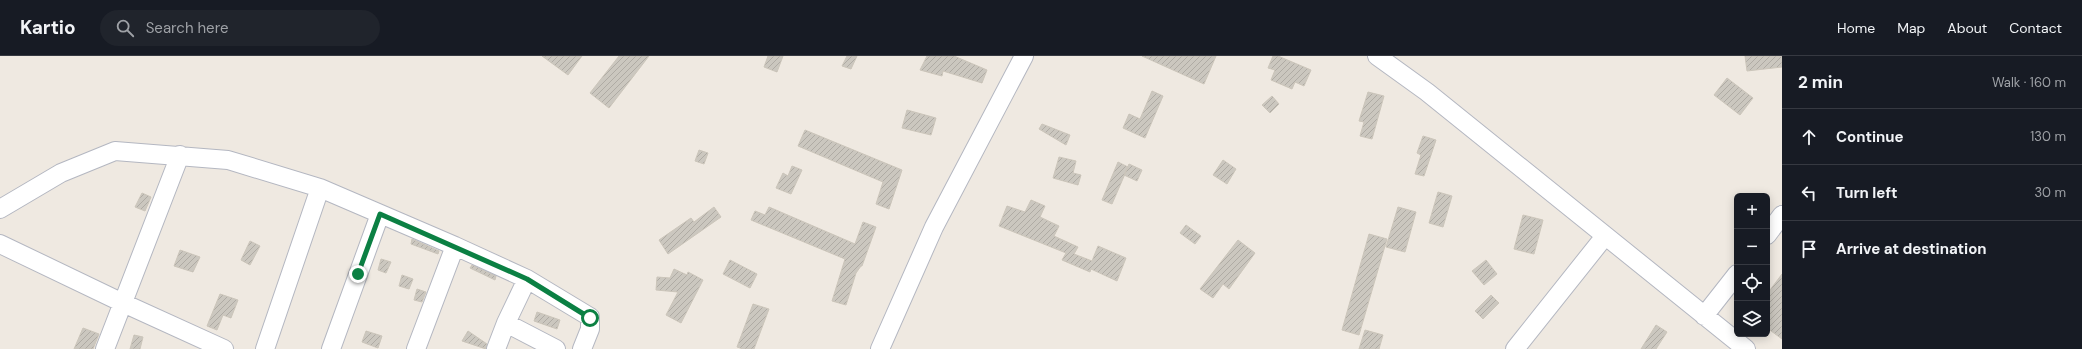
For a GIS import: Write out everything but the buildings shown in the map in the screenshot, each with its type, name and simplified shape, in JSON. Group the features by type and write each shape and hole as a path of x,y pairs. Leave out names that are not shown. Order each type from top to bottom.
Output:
{"street":[{"path":"880,349 934,227 1024,56"},
{"path":"1377,56 1427,92 1746,349"},
{"path":"0,209 61,173 115,151 228,160 320,188 455,246 527,279 590,318 590,329 582,349"},
{"path":"105,349 180,155"},
{"path":"265,349 320,188"},
{"path":"331,349 380,214"},
{"path":"1770,231 1782,215"},
{"path":"1515,349 1605,236"},
{"path":"0,244 123,303 224,349"},
{"path":"416,349 455,246"},
{"path":"1704,316 1734,278"},
{"path":"496,349 506,323 527,279"},
{"path":"506,323 556,349"}],"route":[{"path":"358,274 380,214 527,279 590,318"}]}
